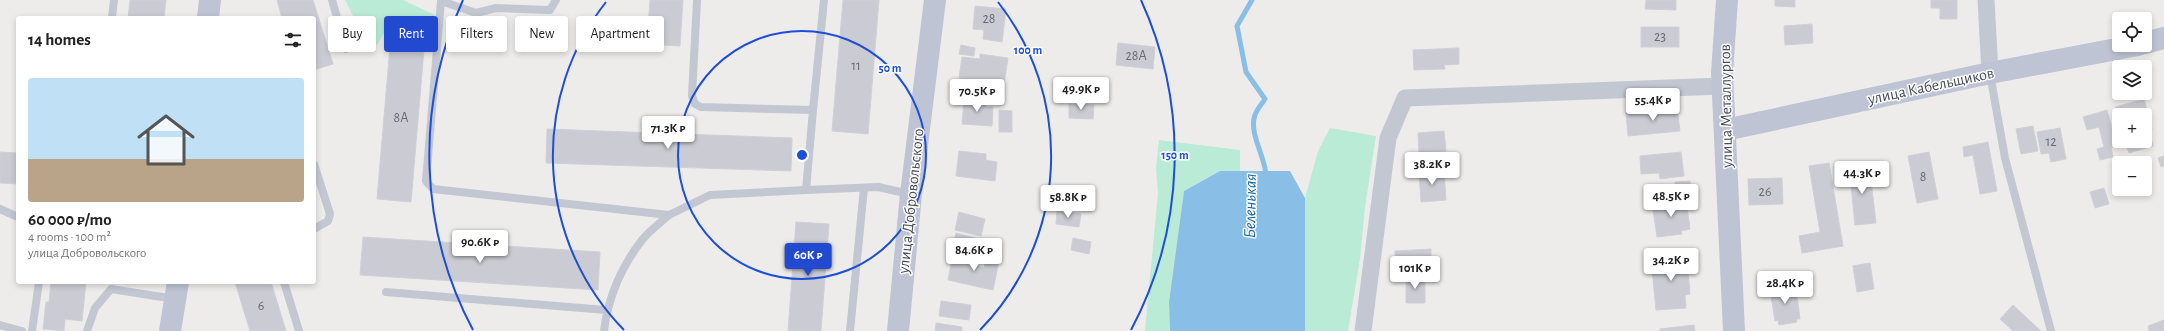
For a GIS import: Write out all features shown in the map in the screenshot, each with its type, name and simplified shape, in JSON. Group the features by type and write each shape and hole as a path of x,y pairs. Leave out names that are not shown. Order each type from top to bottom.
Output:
{"street":[{"path":"208,16 210,0"},
{"name":"улица Добровольского","path":"898,331 911,194 935,0"},
{"name":"улица Металлургов","path":"1727,0 1722,86 1734,331"},
{"path":"1986,0 1990,73"},
{"path":"2152,41 2164,38"},
{"name":"улица Кабельщиков","path":"1725,130 1990,73 2112,50"},
{"path":"1363,331 1388,138 1405,98 1722,86"},
{"path":"170,331 177,290"}],"lane":[{"path":"112,16 114,0"},
{"path":"332,0 337,16"},
{"path":"556,0 550,10 496,8 476,13 439,1 426,181 428,185 433,188 669,215"},
{"path":"697,0 692,96 695,104 701,107 813,110"},
{"path":"806,190 824,0"},
{"path":"1990,73 2005,158 2050,331"},
{"path":"316,170 330,214 328,221 316,228"},
{"path":"604,331 606,310 623,269 642,239 669,215 710,195 878,187 911,194"},
{"path":"850,331 864,188"},
{"path":"0,209 16,215"},
{"path":"32,331 39,284"},
{"path":"285,284 299,331"},
{"path":"88,331 95,308 111,289 177,290"},
{"path":"386,292 606,310"},
{"path":"0,325 22,331"}],"green space":[{"path":"345,0 403,0 435,15 384,16 384,33 377,45 376,16 353,16"},
{"path":"1330,128 1376,136 1365,207 1360,259 1348,331 1305,331 1305,198 1318,151"},
{"path":"1159,140 1240,150 1240,171 1220,171 1184,191 1169,302 1170,331 1145,331 1158,193 1156,168"}],"water":[{"path":"1220,171 1290,171 1305,198 1305,331 1170,331 1169,302 1184,191"}],"building":[{"path":"130,0 166,0 164,16 128,16"},
{"path":"277,0 313,0 333,64 316,69 316,16 281,16"},
{"path":"650,0 683,0 680,46 664,45 664,16 649,16"},
{"path":"843,0 879,0 868,134 832,131"},
{"path":"1646,0 1676,0 1676,10 1645,9"},
{"path":"1775,0 1795,0 1795,7 1775,6"},
{"path":"1931,0 1957,0 1957,19 1940,19 1940,8 1931,8"},
{"path":"975,6 1006,9 1002,42 983,39 984,30 973,29"},
{"path":"1812,24 1813,43 1785,45 1784,26"},
{"path":"1641,27 1679,27 1679,47 1641,47"},
{"path":"1118,43 1155,47 1153,69 1116,65"},
{"path":"961,45 975,48 974,56 959,54"},
{"path":"1459,48 1459,64 1444,65 1445,69 1414,70 1413,50"},
{"path":"390,52 424,52 411,202 377,199"},
{"path":"980,54 1008,58 1004,85 959,78 962,57 980,59"},
{"path":"964,99 986,101 986,107 993,107 992,126 962,124"},
{"path":"2144,100 2146,108 2115,108"},
{"path":"1069,104 1094,105 1093,119 1069,118"},
{"path":"1677,107 1680,131 1628,136 1626,112"},
{"path":"999,110 1012,111 1012,132 999,132"},
{"path":"2107,110 2112,128 2112,157 2100,160 2097,149 2104,147 2099,127 2087,130 2083,117"},
{"path":"2033,126 2038,151 2021,154 2016,129"},
{"path":"2060,128 2066,159 2051,162 2049,153 2041,154 2037,132"},
{"path":"547,129 792,138 791,171 546,163"},
{"path":"1444,131 1446,151 1419,153 1418,133"},
{"path":"1988,142 1997,191 1980,194 1973,155 1964,157 1963,147"},
{"path":"2127,148 2146,148 2129,153"},
{"path":"959,151 986,154 986,160 997,162 995,181 956,176"},
{"path":"0,152 16,153 16,184 0,183"},
{"path":"1681,152 1684,176 1660,179 1659,173 1641,174 1640,156"},
{"path":"1929,152 1938,199 1917,203 1908,156"},
{"path":"2164,156 2164,166 2161,167 2158,158"},
{"path":"1829,163 1843,246 1802,253 1799,236 1820,232 1809,166"},
{"path":"1869,164 1876,223 1855,225 1849,166"},
{"path":"1444,171 1446,200 1421,202 1419,173"},
{"path":"1782,178 1783,204 1749,205 1748,179"},
{"path":"1690,181 1691,196 1676,197 1675,182"},
{"path":"2104,188 2109,204 2095,208 2090,192"},
{"path":"1686,199 1690,229 1681,231 1682,234 1657,237 1652,203"},
{"path":"1057,211 1081,214 1079,227 1056,224"},
{"path":"959,212 985,219 981,236 955,230"},
{"path":"796,222 829,224 821,331 788,331"},
{"path":"956,233 983,240 979,253 953,246"},
{"path":"363,237 600,252 598,290 360,275"},
{"path":"1073,238 1091,242 1089,254 1071,250"},
{"path":"1431,249 1431,268 1396,270 1395,251"},
{"path":"959,254 975,257 973,265 984,268 986,258 999,261 993,290 948,280 952,259 958,260"},
{"path":"1687,256 1690,294 1685,295 1686,308 1656,310 1651,259"},
{"path":"1870,263 1874,289 1857,292 1853,266"},
{"path":"1406,276 1425,277 1425,303 1406,303"},
{"path":"51,284 86,284 82,321 65,319 64,331 43,329 46,302 49,302"},
{"path":"236,284 272,284 286,331 250,331"},
{"path":"1796,287 1800,319 1796,319 1797,322 1779,325 1778,320 1775,321 1770,290"},
{"path":"941,301 971,305 969,320 939,316"},
{"path":"2013,305 2041,331 2013,331 2000,319"},
{"path":"2164,320 2164,331 2149,331 2148,326"},
{"path":"936,323 962,327 962,331 935,331"},
{"path":"1694,325 1695,331 1660,331 1660,329"}],"waterway":[{"name":"Беленькая","path":"1252,0 1237,26 1246,72 1265,99 1255,115 1254,130 1266,170 1266,177"}]}
